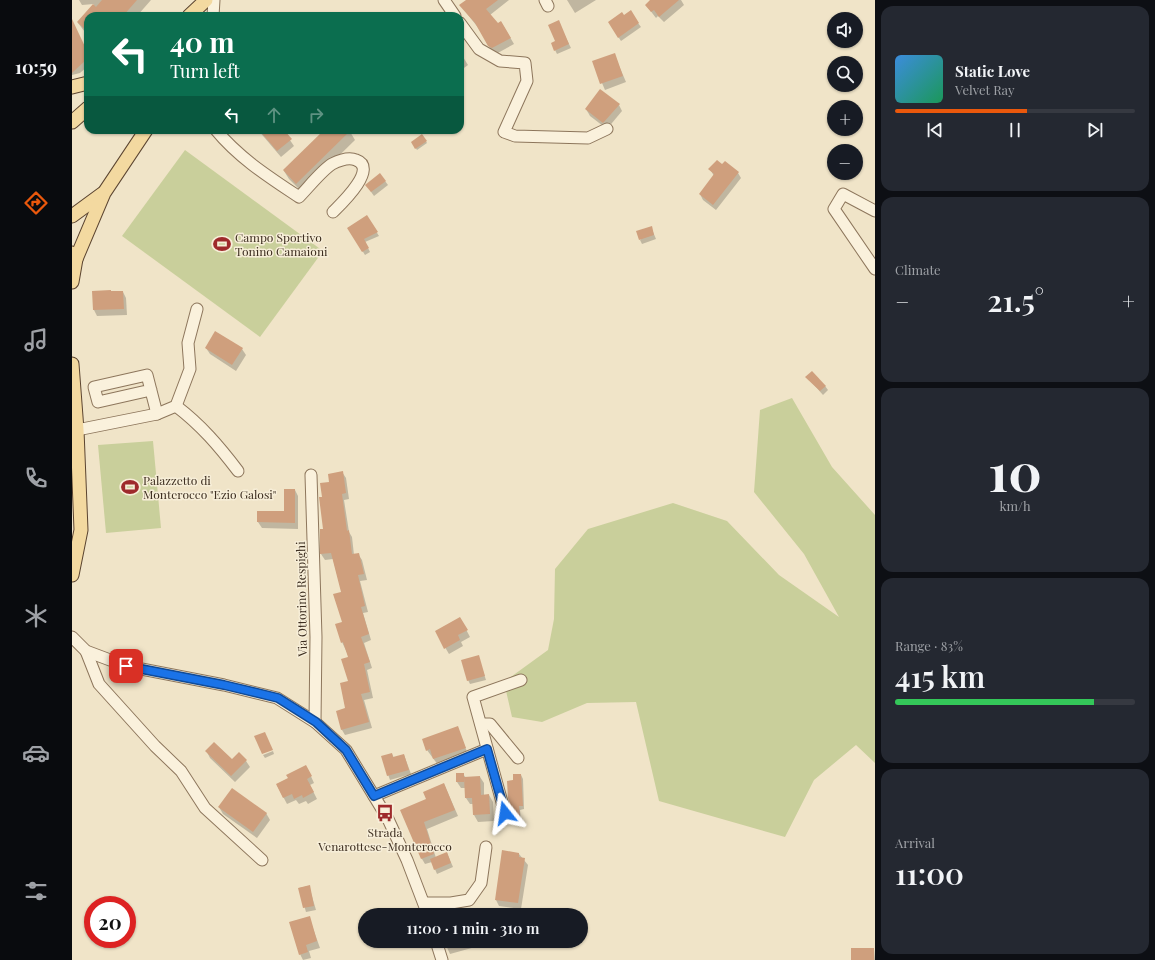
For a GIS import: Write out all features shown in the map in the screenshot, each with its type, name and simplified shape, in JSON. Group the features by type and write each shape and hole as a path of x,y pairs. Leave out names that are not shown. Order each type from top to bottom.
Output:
{"main road":[{"path":"193,12 206,0"},
{"path":"72,87 84,84"},
{"path":"72,122 84,112"},
{"path":"72,282 74,256 104,193 143,134"},
{"path":"72,216 104,193"},
{"path":"72,364 77,430 80,530 72,575"}],"street":[{"path":"213,12 214,0"},
{"path":"444,0 452,12"},
{"path":"464,28 479,49 500,61 524,63 528,81 504,132 515,136 588,138 607,129"},
{"path":"220,134 238,153 299,197 331,164 344,159 354,159 363,166 363,173 353,191 333,212"},
{"path":"875,211 843,194 834,209 875,269"},
{"path":"77,430 157,414 176,406 190,368 188,343 197,310"},
{"path":"151,390 98,402 94,387 147,374 151,390 157,414"},
{"path":"176,406 197,422 215,440 238,471"},
{"name":"Via Ottorino Respighi","path":"311,475 316,637 316,722"},
{"path":"72,637 86,651 99,684 155,746 181,771 205,808 262,860"},
{"path":"86,651 126,666 224,685 278,698 316,722 346,750 374,796 408,860 426,908"},
{"path":"505,813 473,697 521,680"},
{"path":"480,724 490,724 518,758"},
{"path":"374,796 487,749"},
{"path":"424,903 451,903 469,900 481,883 486,848"},
{"path":"438,948 442,960"}],"green space":[{"name":"Campo Sportivo Tonino Camaioni","path":"185,150 323,251 260,337 122,236"},
{"path":"792,398 832,467 875,515 875,763 856,745 814,780 785,837 659,801 636,702 587,703 542,722 512,717 504,682 548,650 554,619 555,569 588,529 673,503 727,521 779,575 839,617 804,554 754,492 760,410"},
{"name":"Palazzetto di Monterocco \"Ezio Galosi\"","path":"153,441 161,528 106,533 98,445"}],"building":[{"path":"102,0 137,0 126,12 86,12 93,4 96,7"},
{"path":"466,0 498,0 486,9 498,23 501,21 511,38 492,48 488,46 475,23 459,5"},
{"path":"650,0 679,0 659,17 654,10 651,12 645,5"},
{"path":"631,10 639,23 618,38 608,22 622,12 624,15"},
{"path":"84,14 84,28 77,22"},
{"path":"72,19 84,44 84,62 72,73"},
{"path":"559,20 569,44 554,51 551,43 555,41 548,25"},
{"path":"615,53 623,76 600,84 592,61"},
{"path":"600,89 620,104 603,123 585,109"},
{"path":"262,134 288,134 292,139 277,151"},
{"path":"320,134 347,134 296,184 283,170"},
{"path":"422,134 427,141 415,149 411,142"},
{"path":"717,160 722,164 725,161 739,172 713,205 699,194 714,174 708,169"},
{"path":"380,173 386,181 371,192 365,185"},
{"path":"367,215 378,232 364,239 369,248 362,252 347,228"},
{"path":"652,226 654,235 639,240 636,231"},
{"path":"92,291 123,291 124,309 93,310"},
{"path":"215,331 243,348 232,365 205,348"},
{"path":"812,371 826,386 820,391 805,377"},
{"path":"343,471 346,493 342,494 347,531 349,530 352,554 359,553 364,574 358,575 365,606 361,607 369,634 361,637 370,662 364,664 370,692 361,694 369,722 341,730 336,711 345,708 340,683 348,681 341,659 348,657 343,642 341,643 335,624 342,622 333,594 341,592 331,553 320,554 320,529 323,529 319,497 322,497 320,483 329,482 328,474"},
{"path":"284,489 295,489 295,523 257,522 257,511 284,511"},
{"path":"460,617 468,630 458,635 460,640 444,649 435,631"},
{"path":"479,655 485,676 467,681 461,660"},
{"path":"458,726 466,748 433,759 430,749 426,751 422,739"},
{"path":"265,732 273,750 262,754 254,736"},
{"path":"214,742 232,759 239,752 247,760 231,776 205,751"},
{"path":"392,753 393,757 404,754 409,770 387,776 381,756"},
{"path":"306,765 312,776 307,779 314,792 303,798 302,795 294,799 292,794 283,798 276,784 288,778 286,775"},
{"path":"456,773 464,773 464,782 456,782"},
{"path":"513,774 521,774 523,806 519,806 520,817 510,818 512,812 508,798 507,781 513,780"},
{"path":"480,776 481,795 489,794 490,814 473,815 472,798 465,798 464,777"},
{"path":"444,783 455,810 424,822 434,854 421,859 400,810 426,799 423,792"},
{"path":"232,788 267,813 253,832 218,807"},
{"path":"502,850 519,853 519,857 525,858 518,903 495,900"},
{"path":"447,852 451,863 434,870 430,859"},
{"path":"310,885 314,906 303,908 298,888"},
{"path":"310,916 317,941 306,945 308,952 299,955 289,922"},
{"path":"851,948 874,948 874,960 851,960"}],"place":[{"name":"Campo Sportivo Tonino Camaioni","path":"222,244"},
{"name":"Palazzetto di Monterocco \"Ezio Galosi\"","path":"130,487"},
{"name":"Strada Venarottese-Monterocco","path":"385,813"}],"route":[{"path":"126,666 224,685 278,698 316,722 346,750 374,796 487,749 505,813"}]}
